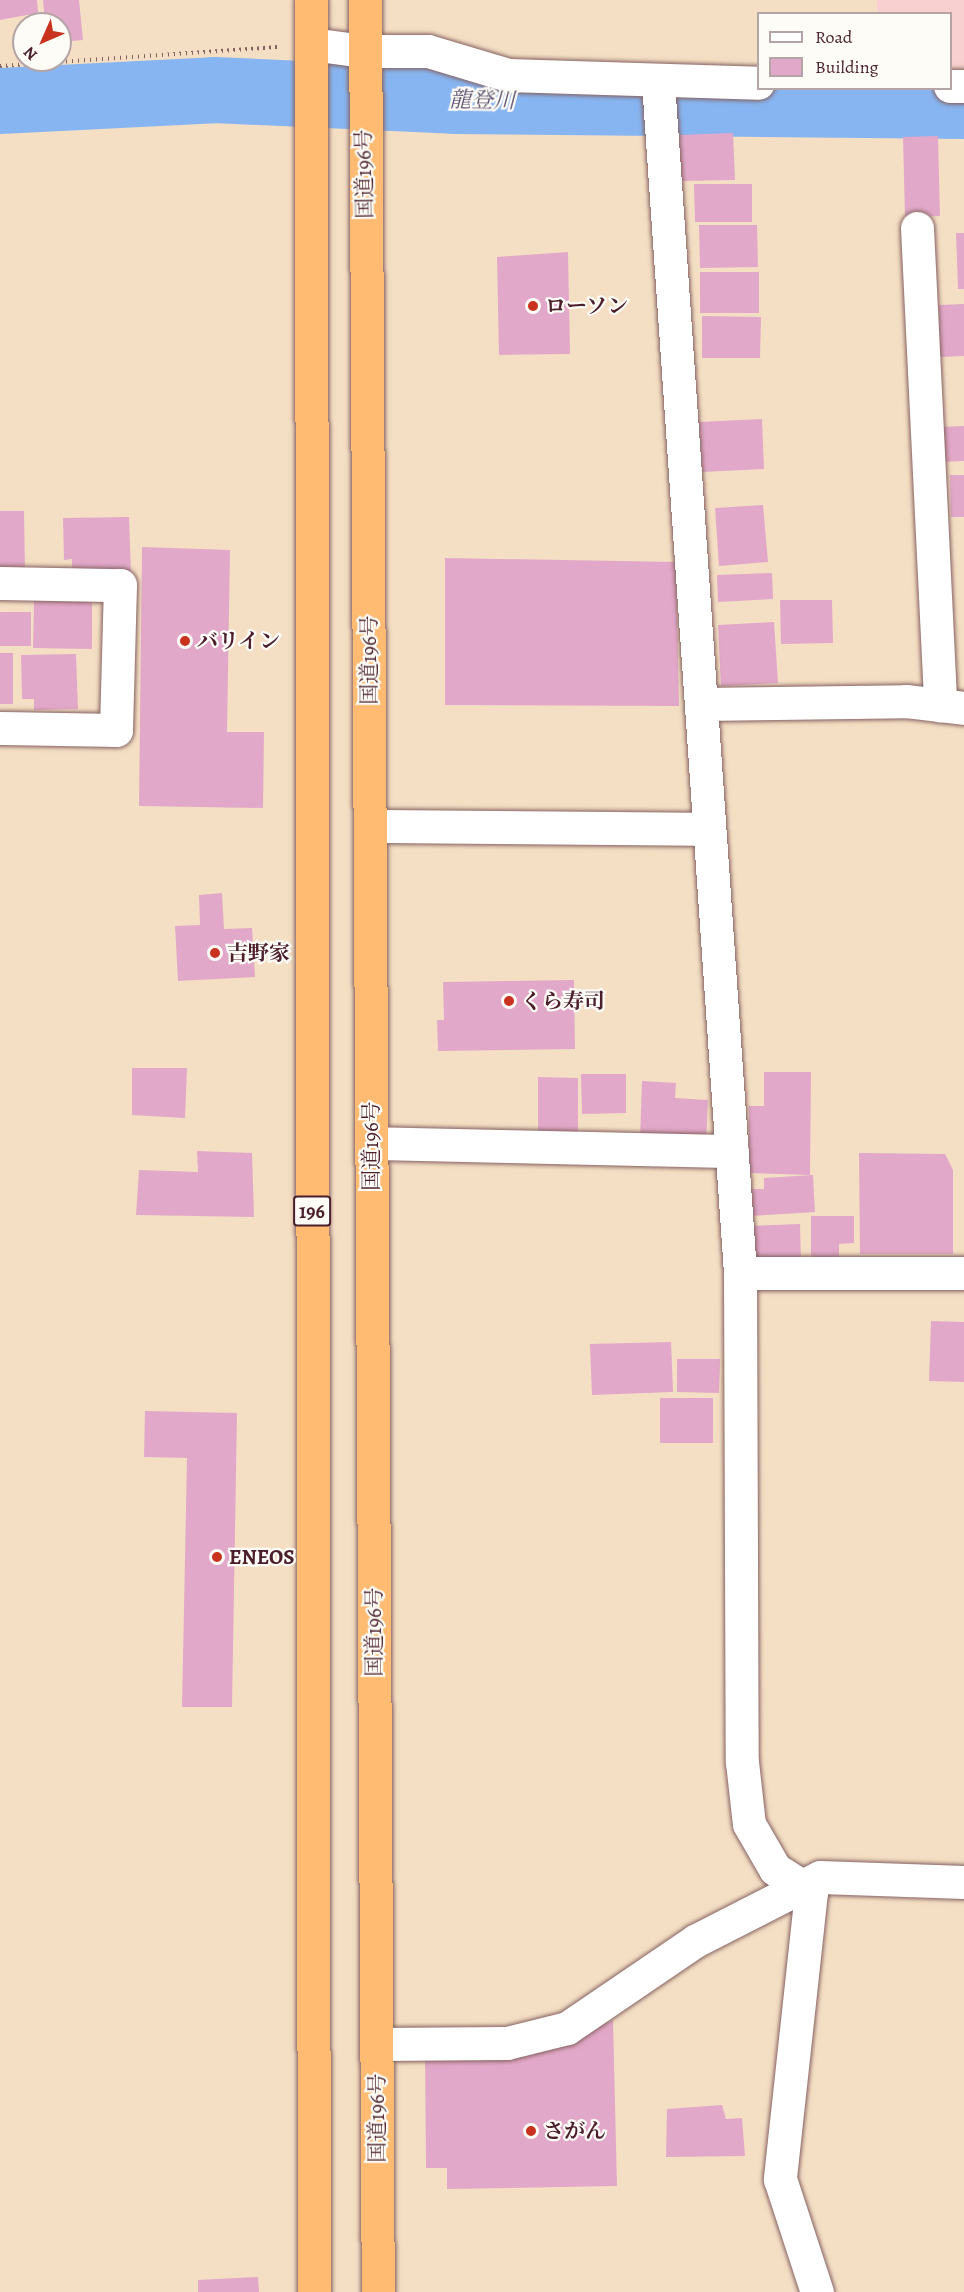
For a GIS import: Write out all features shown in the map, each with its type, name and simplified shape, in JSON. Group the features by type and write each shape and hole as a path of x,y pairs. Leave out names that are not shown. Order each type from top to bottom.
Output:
{"highway":[{"name":"196","path":"311,0 314,2292"},
{"name":"国道196号","path":"365,0 363,58 370,826 378,2292"}],"street":[{"path":"311,52 363,58 428,51 508,75 658,82 757,83"},
{"path":"658,82 740,1274 742,1762 749,1824 775,1869 811,1892 780,2180 817,2292"},
{"path":"701,704 906,701 952,707 917,228"},
{"path":"0,583 120,585 116,730 0,728"},
{"path":"370,826 709,829"},
{"path":"371,1143 732,1151"},
{"path":"740,1274 964,1273"},
{"path":"377,2044 507,2043 567,2028 695,1941 820,1877 964,1882"}],"path":[{"path":"0,66 311,52"}],"shaded area":[{"path":"877,0 964,0 964,68 952,69 952,12 877,12"}],"building":[{"path":"0,0 37,0 38,12 12,12 12,18 0,20"},
{"path":"43,0 79,0 83,40 72,41 72,12 44,12"},
{"path":"733,133 735,180 681,181 679,135"},
{"path":"938,136 940,216 905,217 903,137"},
{"path":"694,184 752,184 752,222 695,222"},
{"path":"699,225 757,225 758,267 700,268"},
{"path":"956,233 964,233 964,289 958,289"},
{"name":"ローソン","path":"568,252 570,354 499,355 497,257"},
{"path":"700,272 759,272 759,313 700,313"},
{"path":"964,304 964,356 940,357 939,305"},
{"path":"702,316 761,317 760,358 702,358"},
{"path":"762,419 764,469 702,472 699,422"},
{"path":"964,426 964,461 942,462 940,427"},
{"path":"950,475 964,475 964,517 951,517"},
{"path":"763,505 768,562 719,566 715,508"},
{"path":"0,511 24,511 25,572 0,572"},
{"path":"129,517 131,573 72,574 72,559 64,560 63,518"},
{"name":"バリイン","path":"142,547 230,550 227,732 264,732 263,808 139,806"},
{"path":"445,558 676,562 679,706 445,705"},
{"path":"772,573 773,599 718,602 717,575"},
{"path":"780,600 832,600 833,643 781,644"},
{"path":"34,601 92,602 92,649 33,648"},
{"path":"0,612 31,612 31,646 0,646"},
{"path":"774,622 778,683 721,686 718,625"},
{"path":"0,653 13,653 13,704 0,704"},
{"path":"76,654 78,709 34,710 34,699 22,699 21,655"},
{"name":"吉野家","path":"222,893 224,929 252,928 255,977 178,981 175,926 200,925 199,895"},
{"name":"くら寿司","path":"574,980 575,1049 438,1051 437,1020 444,1020 443,982"},
{"path":"132,1068 187,1068 185,1118 132,1115"},
{"path":"764,1072 811,1072 810,1175 749,1173 749,1106 764,1106"},
{"path":"581,1074 626,1074 626,1113 582,1114"},
{"path":"538,1077 578,1078 578,1137 538,1137"},
{"path":"642,1081 676,1083 675,1098 708,1100 706,1143 640,1140"},
{"path":"197,1151 252,1153 254,1217 136,1215 139,1170 198,1172"},
{"path":"859,1153 945,1154 953,1170 953,1254 860,1254"},
{"path":"813,1175 815,1212 751,1216 750,1189 764,1189 764,1178"},
{"path":"811,1216 854,1216 854,1243 839,1244 839,1261 811,1260"},
{"path":"800,1224 801,1263 750,1264 749,1226"},
{"path":"931,1321 964,1322 964,1382 929,1381"},
{"path":"671,1342 673,1392 592,1395 590,1344"},
{"path":"677,1359 720,1359 719,1393 677,1392"},
{"path":"660,1398 713,1398 713,1443 660,1443"},
{"path":"145,1411 237,1413 232,1707 182,1707 187,1458 144,1457"},
{"path":"613,2020 617,2186 447,2189 447,2168 426,2168 425,2053 585,2033"},
{"path":"722,2105 726,2119 742,2118 745,2156 666,2157 667,2109"},
{"path":"258,2277 259,2292 198,2292 198,2280"}],"waterway":[{"name":"龍登川","path":"0,101 214,90 454,101 964,106"}],"place":[{"name":"ローソン","path":"533,306"},
{"name":"バリイン","path":"185,641"},
{"name":"吉野家","path":"215,953"},
{"name":"くら寿司","path":"509,1001"},
{"name":"ENEOS","path":"217,1557"},
{"name":"さがん","path":"531,2131"}]}
